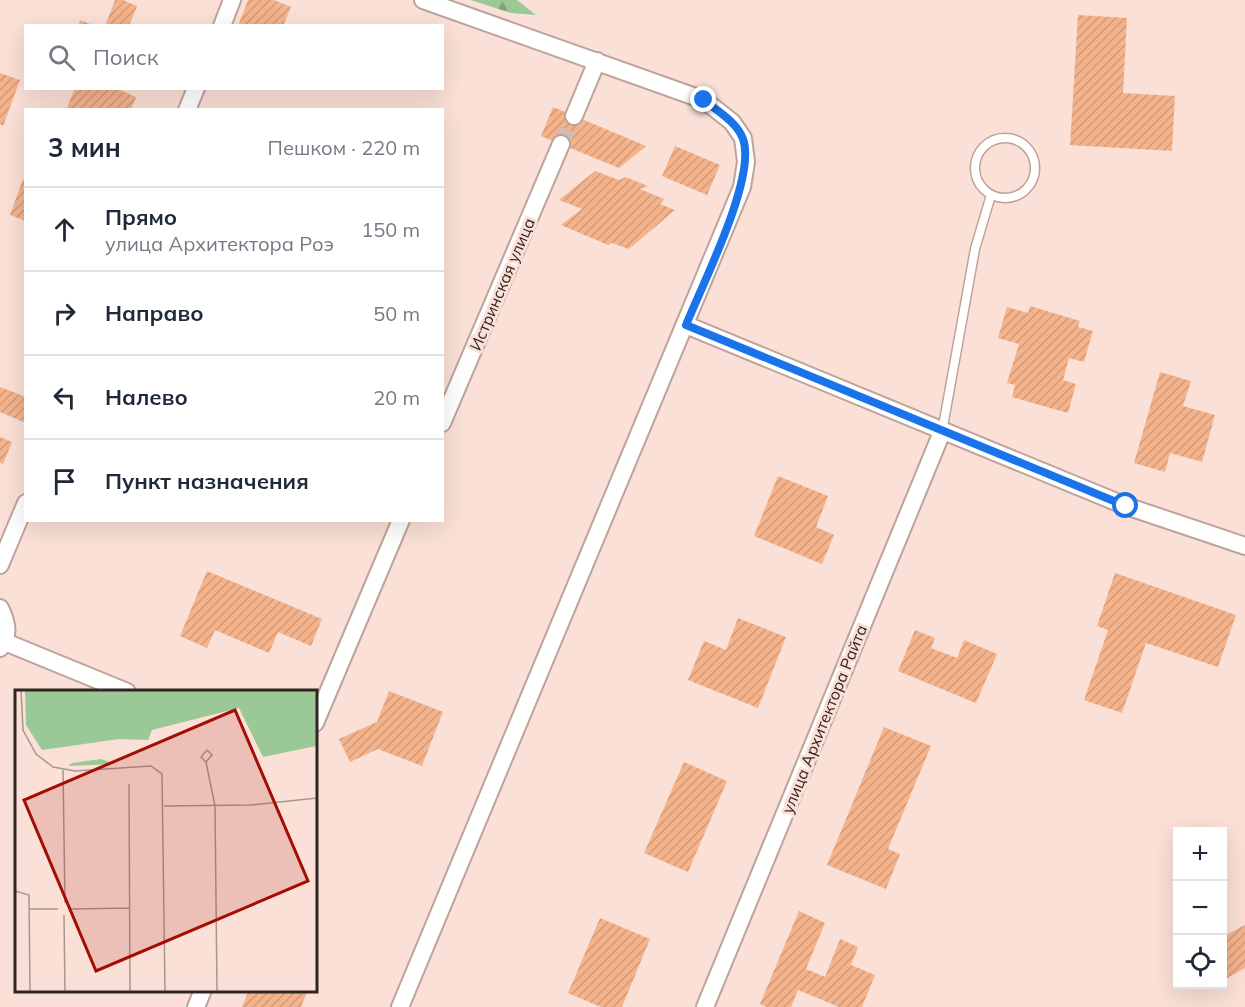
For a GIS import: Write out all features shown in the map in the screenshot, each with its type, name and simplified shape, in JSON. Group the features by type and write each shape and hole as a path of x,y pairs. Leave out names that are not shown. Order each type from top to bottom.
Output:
{"street":[{"path":"223,24 232,0"},
{"path":"400,1007 686,325 742,187 746,162 743,138 732,122 704,100 423,0"},
{"path":"574,116 597,61"},
{"path":"188,108 195,90"},
{"name":"Истринская улица","path":"444,418 561,144"},
{"path":"686,325 1126,506 1245,546"},
{"name":"улица Архитектора Райта","path":"705,1007 942,432"},
{"path":"0,565 24,508"},
{"path":"316,721 400,522"},
{"path":"0,608 7,625 3,645 122,690"},
{"path":"196,1007 202,992"}],"lane":[{"path":"1000,136 1020,140 1033,154 1036,173 1027,190 1010,199 991,195 977,182 974,162 983,145 1000,136"},
{"path":"942,432 975,249 991,195"}],"green space":[{"path":"471,0 517,0 536,15 511,13"}],"building":[{"path":"115,0 123,0 137,6 130,24 106,24"},
{"path":"248,0 274,0 291,7 284,24 239,24"},
{"path":"1078,15 1127,18 1123,93 1175,96 1172,151 1070,145"},
{"path":"80,20 90,24 79,24"},
{"path":"0,73 20,80 3,126 0,124"},
{"path":"74,90 120,90 136,97 132,108 67,108"},
{"path":"553,107 646,146 619,168 541,136"},
{"path":"675,146 720,165 707,195 662,176"},
{"path":"595,171 619,180 625,177 648,186 640,189 664,199 660,204 675,210 629,249 612,243 608,245 561,225 582,209 559,200"},
{"path":"23,179 24,179 24,220 10,215"},
{"path":"1030,306 1080,321 1078,327 1093,331 1084,362 1069,358 1063,380 1076,384 1068,413 1012,397 1015,385 1007,383 1019,344 998,338 1007,307 1028,313"},
{"path":"1160,372 1191,381 1183,406 1215,415 1202,462 1170,453 1165,472 1134,463"},
{"path":"0,387 24,396 24,422 0,412"},
{"path":"0,437 12,442 3,464 0,463"},
{"path":"778,476 828,496 816,527 834,535 822,564 754,536"},
{"path":"207,571 322,619 311,646 278,632 269,653 215,630 207,648 180,636"},
{"path":"1115,573 1236,615 1218,667 1146,643 1122,713 1084,700 1108,630 1097,626"},
{"path":"738,618 786,637 758,708 688,680 704,641 726,650"},
{"path":"915,630 935,638 931,648 957,658 964,640 997,654 976,703 898,671"},
{"path":"389,691 443,712 422,766 378,749 350,762 339,739 377,722"},
{"path":"884,727 931,746 888,849 900,854 886,889 827,865"},
{"path":"684,762 727,781 688,872 644,853"},
{"path":"799,911 825,923 806,969 825,977 840,939 858,947 851,965 875,975 862,1007 839,1007 798,990 791,1007 767,1007 760,1004"},
{"path":"600,918 650,939 622,1007 601,1007 568,993"},
{"path":"1245,925 1245,968 1227,978 1227,935"},
{"path":"248,992 307,992 301,1007 242,1007"}],"tunnel":[{"path":"561,144 574,116"}],"route":[{"path":"704,100 732,122 743,138 746,162 742,187 686,325 1126,506"}]}
